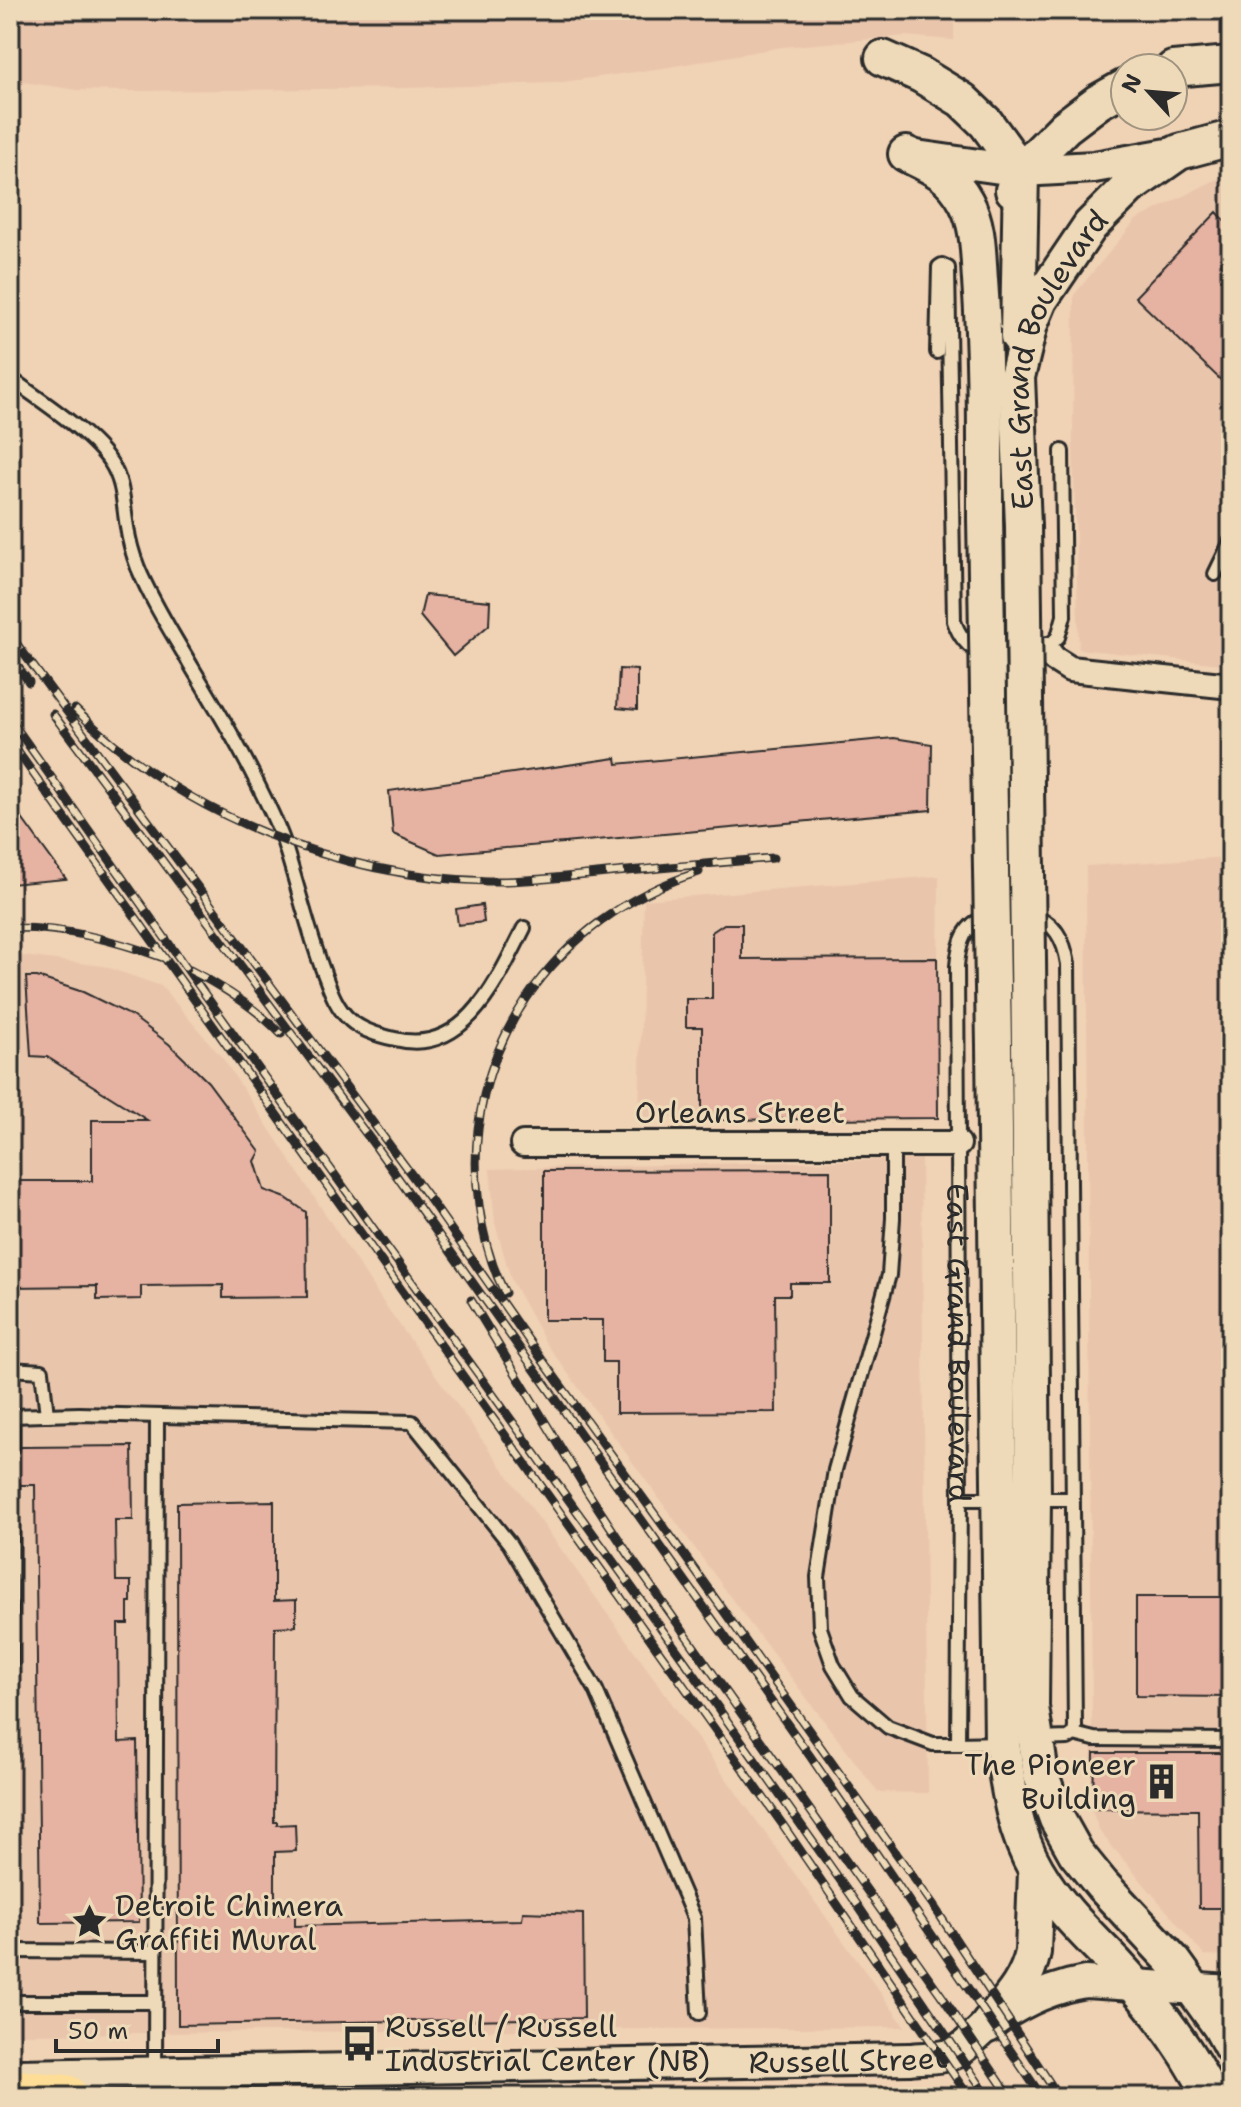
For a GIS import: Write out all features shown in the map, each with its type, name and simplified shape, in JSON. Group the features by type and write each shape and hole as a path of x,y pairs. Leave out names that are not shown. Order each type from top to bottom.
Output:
{"highway":[{"path":"10,2091 66,2097"}],"main road":[{"path":"883,58 921,75 962,100 986,123 1021,171 1017,377"},
{"path":"1189,68 1231,64"},
{"path":"984,322 988,268 994,240 1021,171 1077,117 1109,97"},
{"name":"East Grand Boulevard","path":"1231,138 1179,152 1129,187 1090,226 1040,300 1030,324 1017,377 1023,526 1033,1499 1031,1707 1035,1739 1041,1775 1057,1819 1076,1853 1174,1962 1231,2046"},
{"path":"906,154 941,171 968,205 976,228 984,322"},
{"name":"East Grand Boulevard","path":"984,322 1002,1743 1015,1820 1036,1871 1175,2035 1211,2097"},
{"path":"999,1499 1033,1499"},
{"path":"1002,1743 1035,1739"},
{"path":"988,2025 1022,1984 1031,1964 1036,1871"}],"street":[{"path":"906,154 1021,171 1094,167 1179,152"},
{"path":"1047,650 1054,659 1070,669 1231,686"},
{"name":"Orleans Street","path":"523,1144 958,1144"},
{"name":"Russell Street","path":"10,2075 910,2059 952,2054 988,2025 1045,1992 1068,1985 1085,1982 1231,1991"}],"lane":[{"path":"937,352 939,267 942,265 948,268 954,621 962,640 982,653 1021,658 1047,650"},
{"path":"10,378 97,446 119,477 127,528 138,568 162,619 249,765 276,822 333,997 352,1022 408,1043 430,1041 449,1033 468,1020 501,974 524,928"},
{"name":"East Grand Boulevard","path":"1047,650 1058,637 1064,616 1062,451"},
{"path":"1215,574 1231,541"},
{"name":"East Grand Boulevard","path":"958,1744 957,966 962,938 971,925 987,916 1009,913 1041,917 1048,921 1060,935 1068,964 1074,1734"},
{"path":"893,1144 889,1275 835,1470 818,1577 820,1628 833,1665 852,1696 888,1727 933,1744 1002,1743"},
{"path":"10,1369 42,1371 47,1415"},
{"path":"12,1447 11,1416 412,1422 509,1543 596,1690 694,1918 699,2013"},
{"path":"155,2072 157,1416"},
{"path":"10,1754 12,1486"},
{"path":"960,1499 999,1499"},
{"path":"1033,1499 1072,1499"},
{"path":"1035,1739 1068,1738 1074,1734 1094,1739 1231,1740"},
{"path":"10,1951 155,1952"},
{"path":"10,2002 155,2002"}],"shaded area":[{"path":"10,10 1231,10 1231,21 954,23 954,40 905,36 782,47 555,83 131,91 78,90 10,80"},
{"path":"1231,172 1231,665 1079,649 1073,445 1074,295 1136,220"},
{"path":"1231,857 1231,1956 1204,1955 1100,1832 1091,1808 1086,866"},
{"path":"939,876 936,1119 639,1117 644,900"},
{"path":"10,956 103,966 161,986 224,1060 383,1302 905,2027 10,2034"},
{"path":"921,1159 928,1793 878,1792 745,1617 546,1343 511,1279 495,1223 490,1169"}],"building":[{"path":"1217,212 1231,227 1231,390 1135,297"},
{"path":"425,595 490,601 489,625 453,656 420,616"},
{"path":"619,669 637,670 637,710 617,708"},
{"path":"894,738 932,744 931,810 439,854 393,834 389,791 616,758 617,764"},
{"path":"10,802 66,879 10,884"},
{"path":"482,905 484,922 458,925 456,909"},
{"path":"724,924 742,924 742,959 937,958 938,1118 702,1120 702,1027 686,1027 686,999 712,999 712,932"},
{"path":"26,977 37,977 83,992 132,1016 169,1044 208,1082 260,1152 255,1161 264,1190 286,1198 306,1212 307,1297 223,1298 223,1285 141,1286 141,1299 97,1300 97,1286 10,1287 10,1181 92,1181 92,1120 147,1120 47,1057 31,1056"},
{"path":"830,1170 830,1283 790,1283 790,1295 775,1295 776,1412 616,1413 616,1362 603,1362 603,1320 544,1320 544,1171"},
{"path":"132,1446 133,1520 115,1520 116,1581 131,1581 128,1624 118,1624 119,1742 137,1741 139,1922 40,1923 35,1485 21,1485 17,1479 10,1477 10,1456 17,1454 21,1447"},
{"path":"274,1501 274,1601 296,1600 296,1626 275,1627 274,1822 277,1825 295,1824 296,1851 275,1852 275,1914 295,1913 295,1926 522,1920 523,1912 583,1914 584,2018 178,2025 177,1503"},
{"path":"1136,1597 1231,1597 1231,1697 1136,1696"},
{"name":"The Pioneer Building","path":"1094,1753 1231,1753 1231,1908 1199,1908 1198,1810 1093,1809"}],"railway":[{"path":"10,635 431,1201 933,1905 1059,2097"},
{"path":"10,656 29,682"},
{"path":"75,709 117,746 163,780 213,809 265,833 320,853 376,868 432,877 502,881 773,858"},
{"path":"53,714 376,1147 810,1756 1042,2097"},
{"path":"10,719 684,1660 850,1894 988,2097"},
{"path":"10,741 783,1825 969,2097"},
{"path":"505,1293 483,1228 476,1149 484,1095 501,1044 527,998 560,957 600,922 647,893 699,872"},
{"path":"10,928 88,936 164,958"},
{"path":"190,970 238,998 281,1034"},
{"path":"471,1300 629,1555 1010,2097"}],"place":[{"name":"The Pioneer Building","path":"1162,1781"},
{"name":"Detroit Chimera Graffiti Mural","path":"89,1922"},
{"name":"Russell / Russell Industrial Center (NB)","path":"359,2043"}]}
